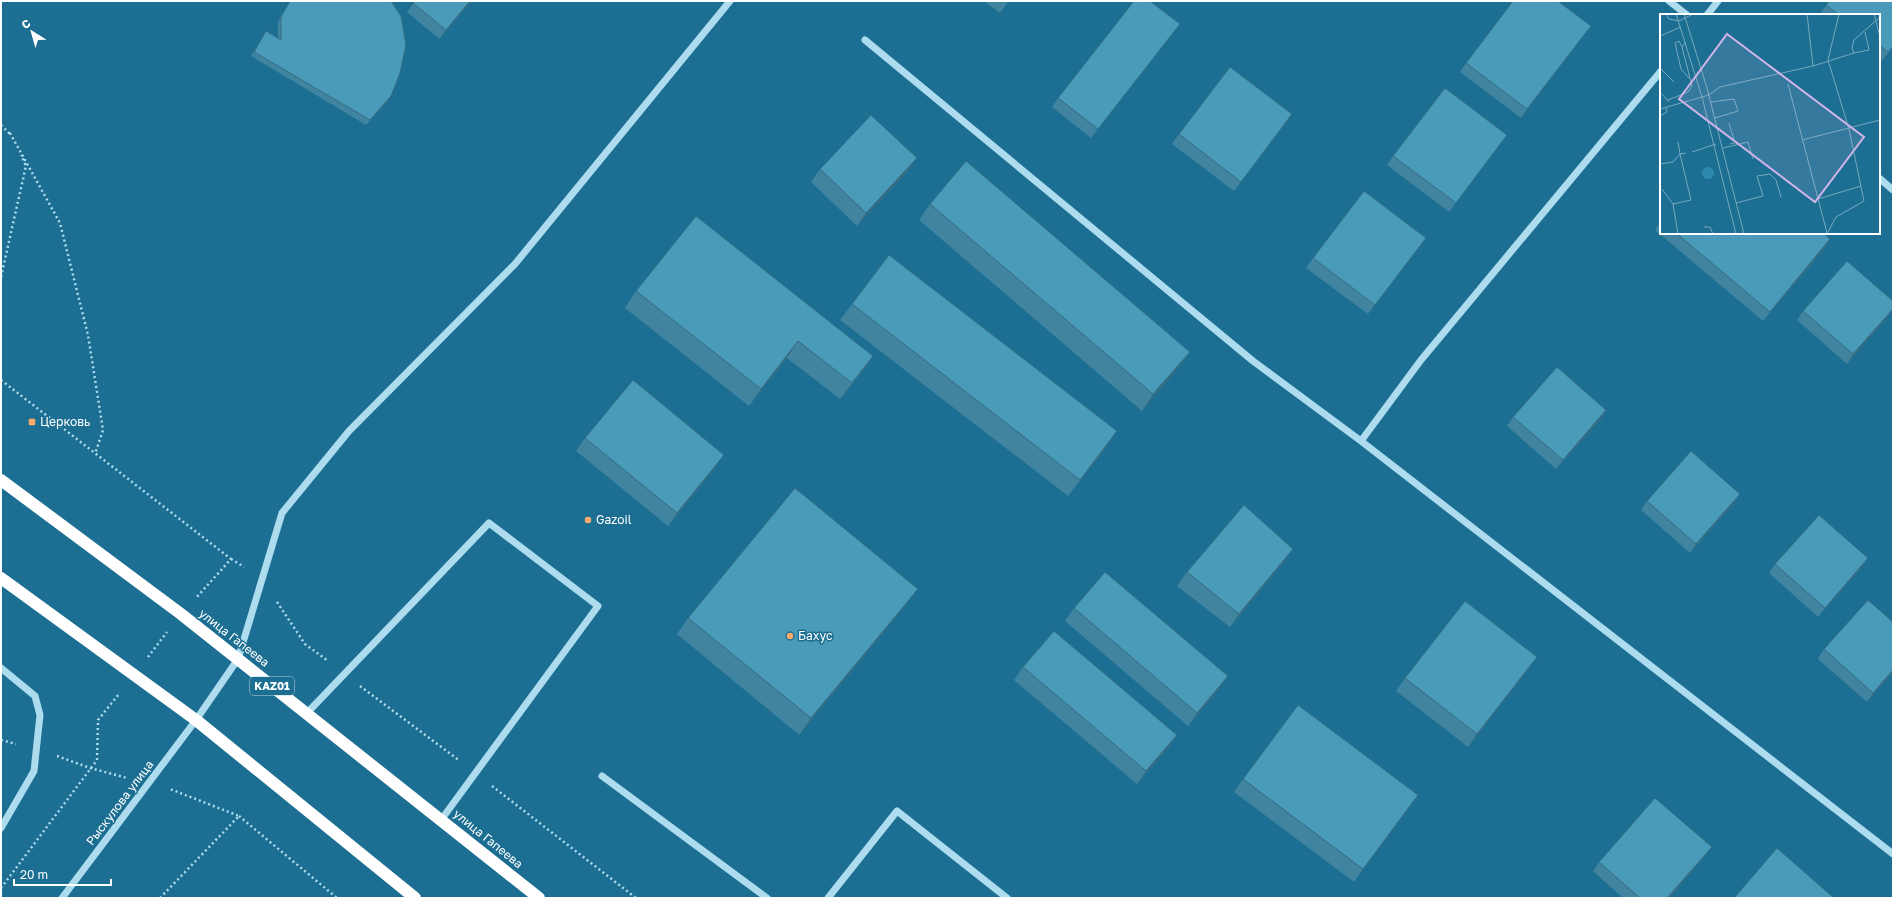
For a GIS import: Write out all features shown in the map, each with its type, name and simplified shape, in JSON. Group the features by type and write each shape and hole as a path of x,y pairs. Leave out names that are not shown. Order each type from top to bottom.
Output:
{"highway":[{"name":"улица Гапеева","path":"1,480 181,614 539,898"},
{"path":"1,578 196,720 415,898"}],"street":[{"name":"Рыскулова улица","path":"62,898 196,720 238,659 282,512 349,431 515,264 730,1"},
{"path":"1669,1 1687,14"},
{"path":"1708,14 1718,1"},
{"path":"865,40 1253,361 1361,441 1892,851"},
{"path":"1361,441 1421,360 1660,72"},
{"path":"1880,179 1893,190"},
{"path":"307,713 490,523 598,606 441,820"},
{"path":"1,668 35,696 40,715 34,771 1,828"},
{"path":"602,776 767,898"},
{"path":"828,898 897,811 1007,898"}],"path":[{"path":"1,125 10,133 60,223 88,335 103,430 95,454"},
{"path":"1,277 26,166 10,133"},
{"path":"1,380 231,559 181,614 134,676 98,720 97,760 1,888"},
{"path":"262,579 305,644 330,663"},
{"path":"356,682 463,763"},
{"path":"487,782 636,898"},
{"path":"175,791 238,816 337,898"},
{"path":"160,898 238,816"}],"building":[{"path":"290,1 391,1 401,16 406,45 400,73 391,96 370,120 254,52 266,31 281,40 281,17"},
{"path":"415,1 470,1 446,30 413,3"},
{"path":"1002,1 1009,1 1006,4"},
{"path":"1134,1 1150,1 1180,24 1098,129 1058,98"},
{"path":"1513,1 1558,1 1591,26 1527,109 1466,63"},
{"path":"1829,1 1893,1 1893,46 1888,52 1880,46 1880,14 1838,14 1826,5"},
{"path":"1230,67 1292,114 1241,182 1179,134"},
{"path":"1445,88 1507,135 1456,203 1393,156"},
{"path":"871,115 917,158 866,213 820,169"},
{"path":"966,161 1190,352 1153,394 930,204"},
{"path":"1364,191 1426,238 1375,305 1313,258"},
{"path":"696,216 873,356 852,383 798,341 761,389 636,291"},
{"path":"1677,234 1824,234 1830,239 1770,312"},
{"path":"889,255 1117,431 1080,480 852,304"},
{"path":"1847,261 1893,301 1893,309 1853,354 1803,311"},
{"path":"1557,367 1606,410 1563,460 1513,417"},
{"path":"633,380 724,455 677,513 585,438"},
{"path":"1691,451 1740,494 1696,544 1647,501"},
{"path":"795,488 918,589 811,718 688,618"},
{"path":"1244,505 1293,549 1239,614 1187,572"},
{"path":"1819,515 1868,558 1825,608 1775,564"},
{"path":"1105,572 1228,676 1197,713 1074,608"},
{"path":"1868,600 1893,622 1893,670 1873,693 1824,649"},
{"path":"1465,601 1537,657 1477,734 1405,678"},
{"path":"1054,631 1177,735 1146,771 1023,667"},
{"path":"1298,705 1418,795 1363,869 1243,779"},
{"path":"1655,798 1712,847 1667,898 1640,898 1599,862"},
{"path":"1777,848 1834,898 1734,898"}],"place":[{"name":"Церковь","path":"32,422"},
{"name":"Gazoil","path":"588,520"},
{"name":"Бахус","path":"790,636"}]}
